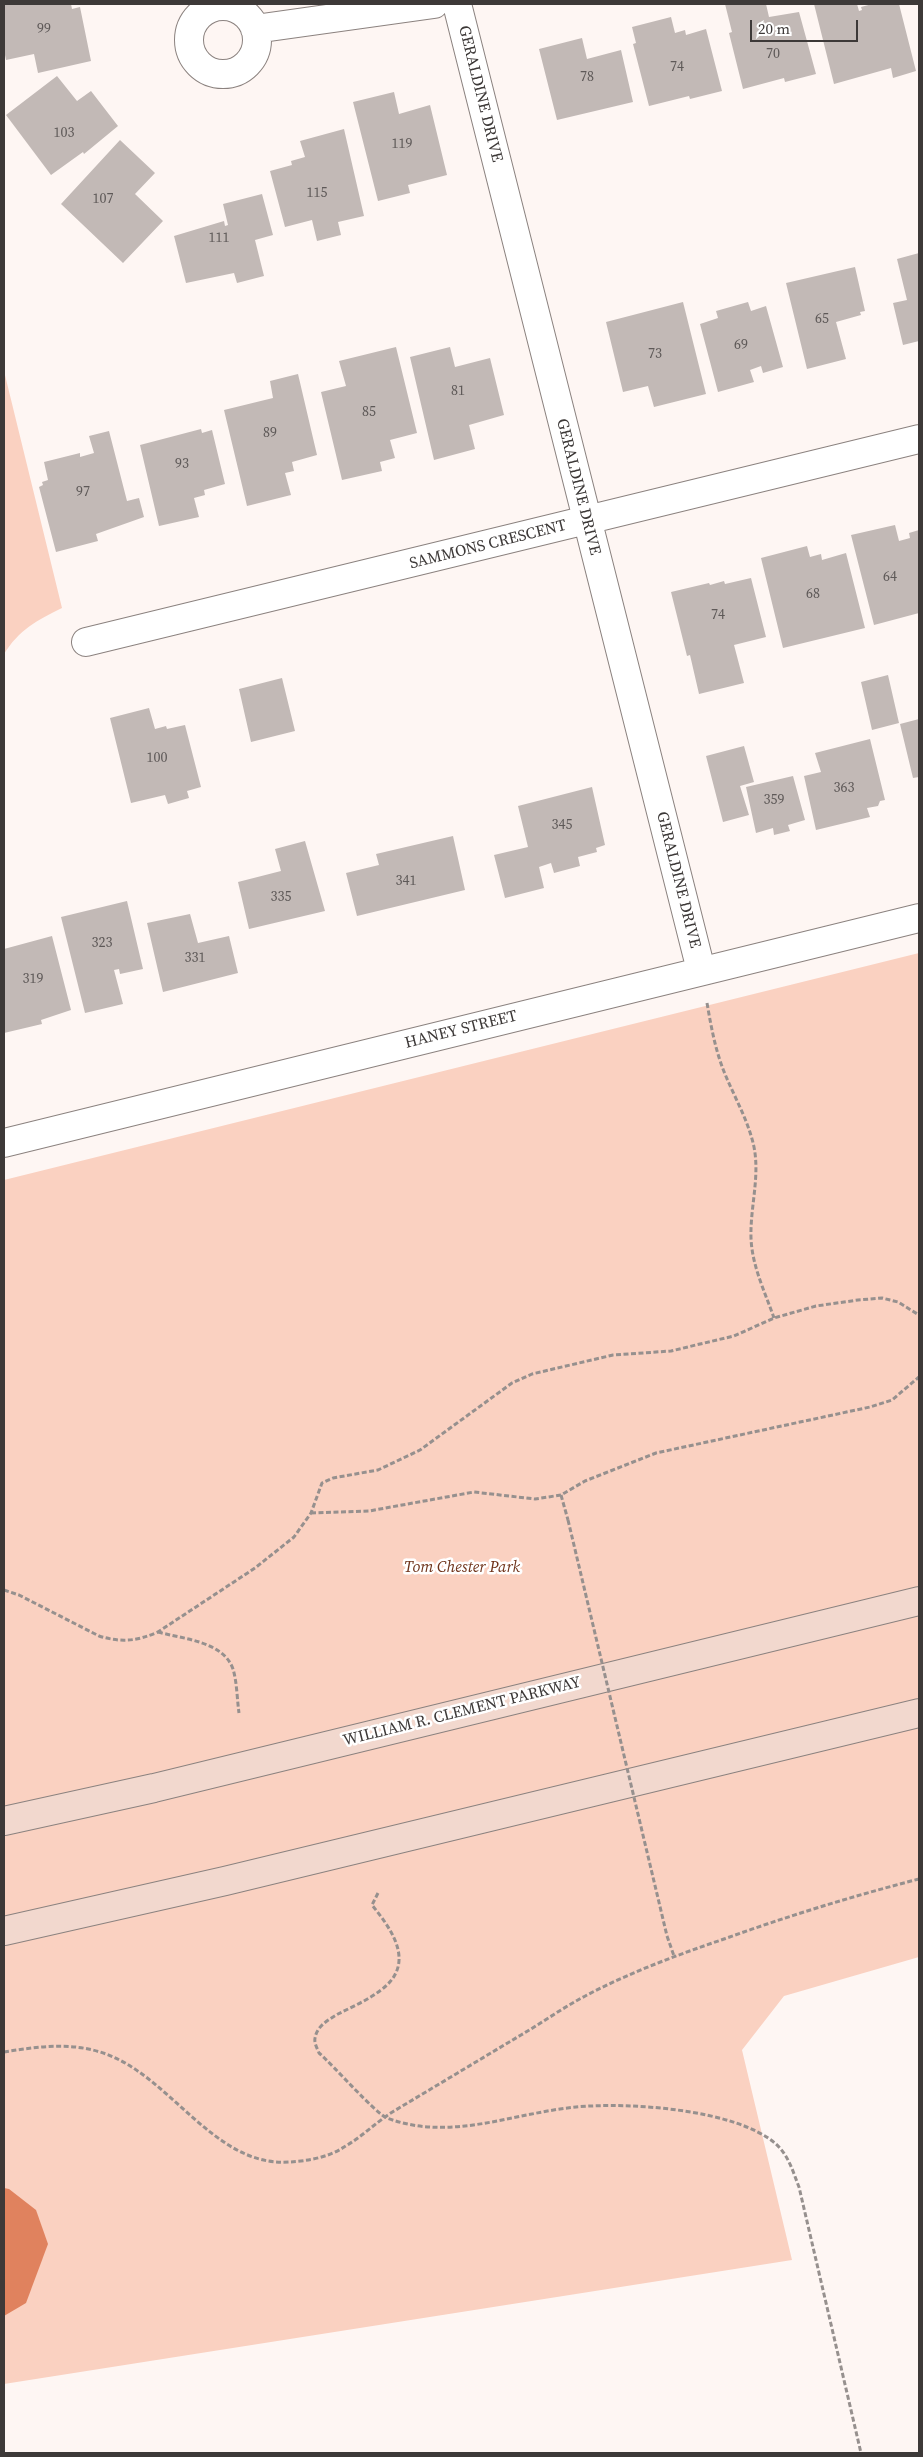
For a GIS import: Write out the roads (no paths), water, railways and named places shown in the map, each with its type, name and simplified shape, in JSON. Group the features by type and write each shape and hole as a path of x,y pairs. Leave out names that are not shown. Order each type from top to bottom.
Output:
{"main road":[{"name":"WILLIAM R. CLEMENT PARKWAY","path":"4,1821 154,1788 919,1601"},
{"path":"4,1931 225,1881 919,1713"}],"street":[{"path":"255,29 434,4"},
{"name":"GERALDINE DRIVE","path":"457,4 586,522 701,970"},
{"name":"SAMMONS CRESCENT","path":"86,642 586,522 919,439"},
{"name":"HANEY STREET","path":"4,1143 701,970 919,918"}],"park label":[{"name":"Tom Chester Park","path":"462,1568"}]}
